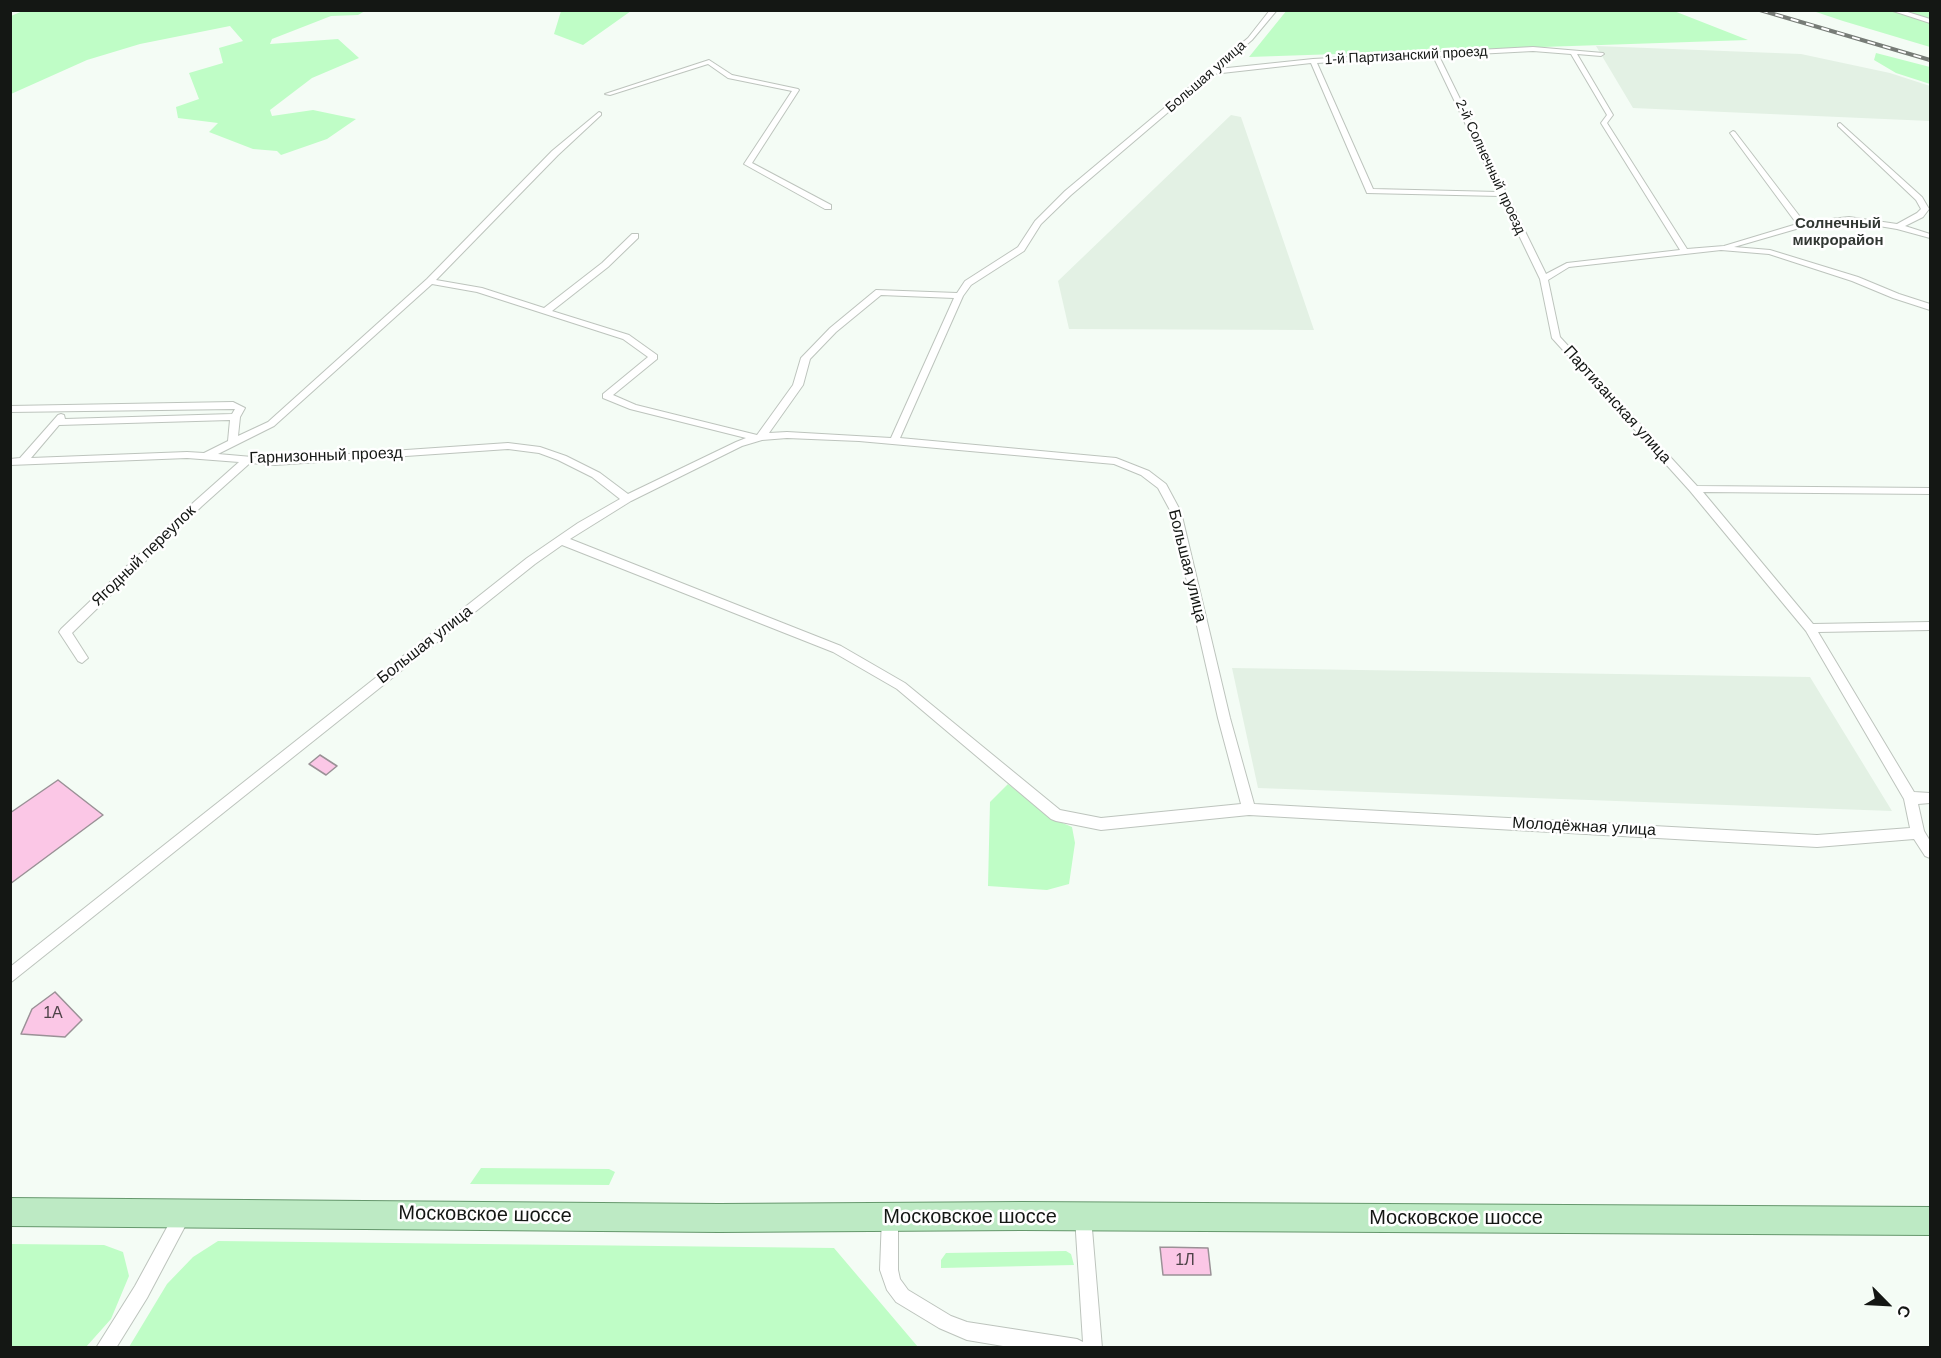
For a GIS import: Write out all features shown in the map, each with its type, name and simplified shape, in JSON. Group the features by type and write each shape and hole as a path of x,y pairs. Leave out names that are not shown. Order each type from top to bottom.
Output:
{"main road":[{"name":"Московское шоссе","path":"10,1212 719,1218 1083,1217 1930,1221"}],"street":[{"name":"Большая улица","path":"894,441 959,296 968,283 1020,249 1038,223 1068,193 1250,39 1274,10"},
{"path":"1893,10 1930,21"},
{"name":"1-й Партизанский проезд","path":"1212,72 1313,61 1533,49 1601,54"},
{"path":"1573,52 1610,115 1604,123 1685,252"},
{"name":"2-й Солнечный проезд","path":"1435,55 1544,279"},
{"path":"1313,61 1371,191 1502,194"},
{"path":"608,94 709,62 729,77 796,90 748,164 828,207"},
{"path":"208,455 271,424 430,281 555,153 599,114"},
{"path":"1840,125 1919,199 1925,209 1920,215 1898,227"},
{"path":"1732,133 1802,225"},
{"path":"1544,279 1567,265 1721,248 1802,225 1848,219 1898,227 1930,237"},
{"path":"546,311 605,265 635,236"},
{"path":"1721,248 1770,252 1855,279 1930,307"},
{"name":"Партизанская улица","path":"1544,279 1556,338 1694,489 1810,628 1910,798 1918,833 1930,852"},
{"path":"430,281 479,290 626,337 654,357 606,396 633,407 759,438 798,385 806,358 833,330 879,292 959,296"},
{"path":"10,409 227,405 240,408 235,417 234,442"},
{"path":"23,461 68,409"},
{"path":"57,422 235,417"},
{"name":"Большая улица","path":"10,976 531,561 627,499 739,444 759,438 786,435 894,441 1116,461 1145,473 1162,486 1176,512 1224,718 1250,809"},
{"name":"Гарнизонный проезд","path":"10,462 208,455 248,460 300,461 508,446 540,450 562,458 596,475 627,499"},
{"name":"Ягодный переулок","path":"82,658 65,632 198,504 248,460"},
{"path":"1694,489 1930,491"},
{"name":"Молодёжная улица","path":"561,540 837,649 901,686 1056,815 1101,824 1250,809 1817,841 1918,833"},
{"path":"1810,628 1930,626"},
{"path":"1910,798 1930,798"},
{"path":"105,1347 141,1292 185,1212"},
{"path":"890,1217 888,1270 893,1284 903,1296 945,1322 967,1331 1077,1347"},
{"path":"1083,1217 1093,1347"}],"shaded area":[{"path":"1596,46 1801,54 1890,73 1930,86 1930,121 1633,108"},
{"path":"1231,115 1241,117 1314,330 1069,329 1058,281"},
{"path":"1232,668 1810,677 1892,811 1258,788"}],"green space":[{"path":"25,10 365,11 358,15 331,16 272,39 270,44 338,39 359,58 312,78 270,110 272,116 313,110 356,119 327,139 281,155 277,151 253,149 209,132 218,123 178,118 176,107 199,99 189,73 223,63 219,48 243,41 230,26 140,44 87,60 11,94 11,16"},
{"path":"561,10 631,11 583,45 554,34"},
{"path":"1287,10 1674,11 1748,40 1249,57"},
{"path":"1813,11 1930,11 1930,47 1843,21"},
{"path":"1876,53 1930,67 1930,84 1896,73 1874,60"},
{"path":"1008,784 1051,818 1072,827 1075,843 1069,884 1047,890 988,886 990,802"},
{"path":"481,1168 609,1169 615,1172 609,1185 470,1184"},
{"path":"218,1241 834,1248 918,1347 129,1347 167,1284 193,1257"},
{"path":"11,1244 104,1245 123,1252 129,1276 111,1319 86,1347 11,1347"},
{"path":"1066,1251 1071,1254 1074,1265 941,1268 941,1260 946,1253"}],"building":[{"path":"320,755 337,766 326,775 309,764"},
{"path":"58,780 103,815 10,884 10,813"},
{"path":"55,992 82,1020 65,1037 21,1034 32,1009"},
{"path":"1160,1247 1208,1248 1211,1275 1163,1275"}],"railway":[{"path":"1760,10 1930,60"}],"district":[{"name":"Солнечный микрорайон","path":"1838,232"}]}
